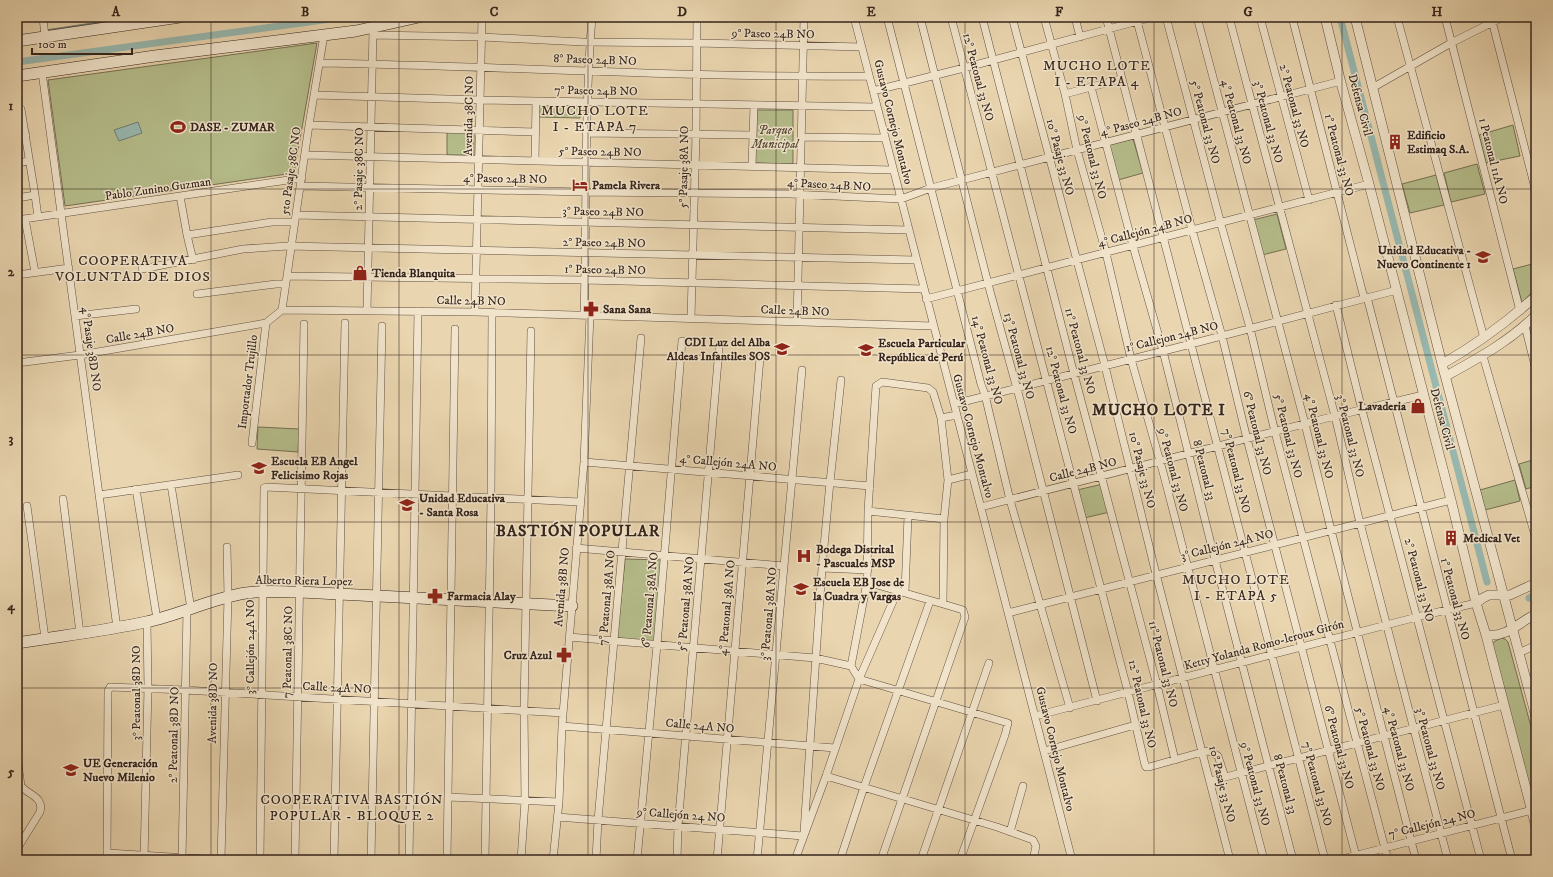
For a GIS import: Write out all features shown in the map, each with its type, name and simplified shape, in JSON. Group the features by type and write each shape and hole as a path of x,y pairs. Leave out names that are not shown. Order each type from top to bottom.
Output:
{"main road":[{"path":"17,41 180,17"},
{"path":"17,76 155,56 324,35 373,31 419,17"},
{"name":"Alberto Riera Lopez","path":"17,642 117,628 152,621 228,597 246,593 300,592 572,606"}],"street":[{"path":"42,17 45,37"},
{"name":"Avenida 38C NO","path":"475,312 482,17"},
{"name":"Avenida 38B NO","path":"553,860 559,802 562,726 584,462 587,315 585,280 586,133 588,70 592,17"},
{"name":"5° Pasaje 38A NO","path":"691,318 696,165 697,17"},
{"path":"797,322 804,17"},
{"path":"841,17 854,17"},
{"name":"Gustavo Cornejo Montalvo","path":"854,17 1072,860"},
{"name":"14° Peatonal 33 NO","path":"887,17 956,291 985,395 1010,500 1070,708"},
{"name":"13° Peatonal 33 NO","path":"920,17 1097,701"},
{"name":"12° Peatonal 33 NO","path":"951,17 1074,483 1128,692 1145,765 1146,767 1149,767 1175,760"},
{"name":"11° Peatonal 33 NO","path":"982,17 1074,374 1130,581 1175,760"},
{"name":"10° Pasaje 33 NO","path":"1012,17 1050,157 1230,860"},
{"name":"9° Peatonal 33 NO","path":"1044,17 1077,150 1106,253 1131,358 1160,461 1264,860"},
{"path":"1075,17 1080,37"},
{"name":"7° Peatonal 33 NO","path":"1106,17 1325,860"},
{"path":"873,90 904,84 1021,53 1109,29 1137,19 1153,17"},
{"name":"5° Peatonal 33 NO","path":"1166,17 1220,223 1250,328 1275,432 1388,860"},
{"name":"4° Peatonal 33 NO","path":"1197,17 1305,424 1416,860"},
{"name":"3° Peatonal 33 NO","path":"1229,17 1251,105 1280,207 1335,416 1360,523 1448,860"},
{"name":"2° Peatonal 33 NO","path":"1260,17 1280,97 1309,200"},
{"name":"1° Peatonal 33 NO","path":"1292,17 1365,298 1394,402 1446,609 1512,860"},
{"name":"Defensa Civil","path":"1325,17 1451,500 1476,603 1486,635 1536,827"},
{"name":"Defensa Civil","path":"1355,17 1374,87 1442,364 1514,628 1535,712"},
{"path":"1397,17 1484,338"},
{"name":"1 Peatonal 11A NO","path":"1444,17 1520,311"},
{"path":"1374,87 1491,20 1503,17"},
{"name":"6° Peatonal 33 NO","path":"1137,19 1192,230 1222,336 1247,439 1357,858"},
{"path":"1491,20 1536,192"},
{"name":"9° Paseo 24B NO","path":"373,31 590,42 862,47"},
{"name":"2° Pasaje 38C NO","path":"367,311 373,31"},
{"name":"5to Pasaje 38C NO","path":"282,310 306,155 309,125 324,35"},
{"name":"8° Paseo 24B NO","path":"320,63 588,70 697,75 803,77 869,76"},
{"name":"4° Pasaje 38D NO","path":"42,72 117,628"},
{"path":"1064,94 1121,79"},
{"name":"4° Paseo 24B NO","path":"301,182 370,188 800,195 901,199 930,188 1341,81"},
{"name":"8 Peatonal 33","path":"1091,87 1133,246 1163,351 1215,560 1293,860"},
{"name":"7° Paseo 24B NO","path":"315,95 480,100 877,107"},
{"path":"535,161 536,101"},
{"path":"752,166 754,105"},
{"path":"17,107 21,109 26,135 38,217"},
{"path":"309,125 536,132"},
{"path":"586,133 753,136"},
{"path":"17,136 26,135"},
{"path":"802,137 885,138"},
{"name":"5° Paseo 24B NO","path":"306,155 893,170"},
{"path":"17,163 29,162"},
{"name":"Pablo Zunino Guzman","path":"17,220 180,196 301,182"},
{"name":"4° Callejón 24B NO","path":"926,299 1369,184"},
{"path":"17,198 35,195"},
{"path":"180,196 193,260"},
{"name":"3° Paseo 24B NO","path":"187,235 296,218 369,216 909,230"},
{"path":"25,219 35,272"},
{"name":"2° Paseo 24B NO","path":"142,269 243,249 291,247 916,260"},
{"path":"17,275 69,268"},
{"name":"1° Paseo 24B NO","path":"197,294 276,284 286,280 368,277 585,280 924,289"},
{"name":"1° Callejon 24B NO","path":"954,404 985,395 1017,389 1396,290"},
{"path":"1442,364 1484,338 1520,311 1536,296"},
{"name":"2° Peatonal 33 NO","path":"1336,305 1362,410 1481,860"},
{"path":"75,316 136,309"},
{"name":"Calle 24B NO","path":"17,363 80,355 266,323 282,310 492,312 933,326"},
{"path":"409,860 412,598 418,311"},
{"path":"485,860 490,602 492,312"},
{"path":"1446,376 1483,356 1525,326 1536,315"},
{"name":"Importador Trujillo","path":"252,443 266,323"},
{"path":"334,860 336,699 346,323"},
{"name":"7 Peatonal 38C NO","path":"295,860 304,324"},
{"path":"371,860 382,326"},
{"path":"1525,326 1536,370"},
{"path":"447,860 455,329"},
{"path":"521,860 525,801 524,710 531,331"},
{"name":"7° Peatonal 38A NO","path":"596,860 598,820 641,338"},
{"name":"6º Peatonal 38A NO","path":"637,860 657,645 682,341"},
{"name":"5° Peatonal 38A NO","path":"677,860 678,826 719,349"},
{"path":"1483,356 1536,539"},
{"name":"4° Peatonal 38A NO","path":"718,860 719,829 760,358"},
{"name":"3° Peatonal 38A NO","path":"758,860 759,832 802,370"},
{"path":"803,834 822,568 842,380"},
{"path":"943,604 944,519 948,480 941,418 931,389 882,382 876,386 868,511 868,582 852,666 859,679 936,703 1008,723 960,860"},
{"name":"Calle 24B NO","path":"981,507 1335,416 1423,395"},
{"path":"941,418 957,415"},
{"name":"4° Callejón 24A NO","path":"584,462 870,486"},
{"path":"948,480 972,474"},
{"path":"99,495 238,475"},
{"name":"2° Peatonal 38D NO","path":"171,484 189,610 185,690 182,859"},
{"name":"3° Callejón 24A NO","path":"260,860 264,488 342,490 580,502"},
{"name":"3° Peatonal 38D NO","path":"136,489 152,621 148,688 144,858"},
{"path":"63,499 80,633"},
{"name":"3° Callejón 24A NO","path":"1008,613 1451,500"},
{"path":"28,506 45,638"},
{"path":"868,511 944,519"},
{"path":"795,860 803,834 836,748 859,679 901,591 908,516"},
{"name":"Avenida 38D NO","path":"220,860 228,597 227,548"},
{"path":"576,548 784,566"},
{"path":"822,568 868,570"},
{"path":"868,582 963,610 965,617 881,860"},
{"path":"1476,603 1483,598 1498,594 1505,596 1516,593 1536,583"},
{"path":"840,860 930,600"},
{"name":"Ketty Yolanda Romo-leroux Girón","path":"1035,716 1446,609 1476,603"},
{"path":"1486,635 1500,635 1514,628 1524,619 1536,614"},
{"path":"569,638 815,658 852,666"},
{"path":"1520,653 1536,645"},
{"path":"921,860 989,663"},
{"path":"1527,683 1536,679"},
{"name":"Calle 24A NO","path":"107,856 108,690 110,687 224,692 563,713"},
{"path":"1210,781 1474,714 1504,705"},
{"path":"1044,751 1135,725"},
{"name":"Calle 24A NO","path":"562,726 836,748"},
{"path":"1175,760 1202,752 1214,753 1218,756 1225,777"},
{"path":"17,756 22,786 39,801 42,806 40,812 17,849"},
{"path":"826,776 974,820 1033,840 1036,846 1033,860"},
{"path":"1010,832 1023,786"},
{"path":"448,797 559,802"},
{"name":"7° Callejón 24 NO","path":"1338,860 1357,858 1385,848 1532,810"},
{"name":"9° Callejón 24 NO","path":"557,817 803,834"},
{"path":"107,856 220,860"}],"green space":[{"name":"DASE - ZUMAR","path":"317,43 294,173 65,206 48,80"},
{"path":"539,103 580,104 580,118 538,117"},
{"name":"Parque Municipal","path":"757,110 793,110 793,164 755,163"},
{"path":"1513,125 1520,156 1486,163 1479,135"},
{"path":"447,132 474,133 474,155 447,155"},
{"path":"1133,139 1143,173 1118,180 1108,145"},
{"path":"1477,164 1485,194 1451,202 1444,173"},
{"path":"1436,175 1444,205 1410,213 1402,184"},
{"path":"1277,214 1286,249 1262,255 1253,220"},
{"path":"1536,263 1536,288 1522,303 1513,269"},
{"path":"258,427 299,429 298,452 257,449"},
{"path":"1536,459 1536,486 1526,489 1519,464"},
{"path":"1515,480 1520,501 1485,510 1480,490"},
{"path":"1103,484 1110,512 1084,518 1077,490"},
{"path":"625,559 662,560 655,642 617,639"},
{"path":"1502,638 1508,642 1536,745 1536,820 1491,646 1495,641"}],"water":[{"path":"138,122 142,133 119,141 114,130"}],"waterway":[{"path":"49,30 136,17"},
{"path":"17,62 345,17"},
{"path":"1340,17 1487,582"},
{"path":"1529,598 1536,595"}],"place":[{"name":"DASE - ZUMAR","path":"178,127"},
{"name":"Edificio Estimaq S.A.","path":"1395,142"},
{"name":"Pamela Rivera","path":"580,185"},
{"name":"Unidad Educativa - Nuevo Continente 1","path":"1483,257"},
{"name":"Tienda Blanquita","path":"360,273"},
{"name":"Sana Sana","path":"591,309"},
{"name":"CDI Luz del Alba Aldeas Infantiles SOS","path":"782,349"},
{"name":"Escuela Particular República de Perú","path":"866,350"},
{"name":"Lavaderia","path":"1418,406"},
{"name":"Escuela EB Angel Felicisimo Rojas","path":"259,468"},
{"name":"Unidad Educativa - Santa Rosa","path":"407,505"},
{"name":"Medical Vet","path":"1451,538"},
{"name":"Bodega Distrital - Pascuales MSP","path":"804,556"},
{"name":"Escuela EB Jose de la Cuadra y Vargas","path":"801,589"},
{"name":"Farmacia Alay","path":"435,596"},
{"name":"Cruz Azul","path":"564,655"},
{"name":"UE Generación Nuevo Milenio","path":"71,770"}],"district":[{"name":"MUCHO LOTE I - ETAPA 4","path":"1097,74"},
{"name":"MUCHO LOTE I - ETAPA 7","path":"595,120"},
{"name":"COOPERATIVA VOLUNTAD DE DIOS","path":"133,270"},
{"name":"MUCHO LOTE I","path":"1159,410"},
{"name":"BASTIÓN POPULAR","path":"578,531"},
{"name":"MUCHO LOTE I - ETAPA 5","path":"1236,588"},
{"name":"COOPERATIVA BASTIÓN POPULAR - BLOQUE 2","path":"352,808"}]}
